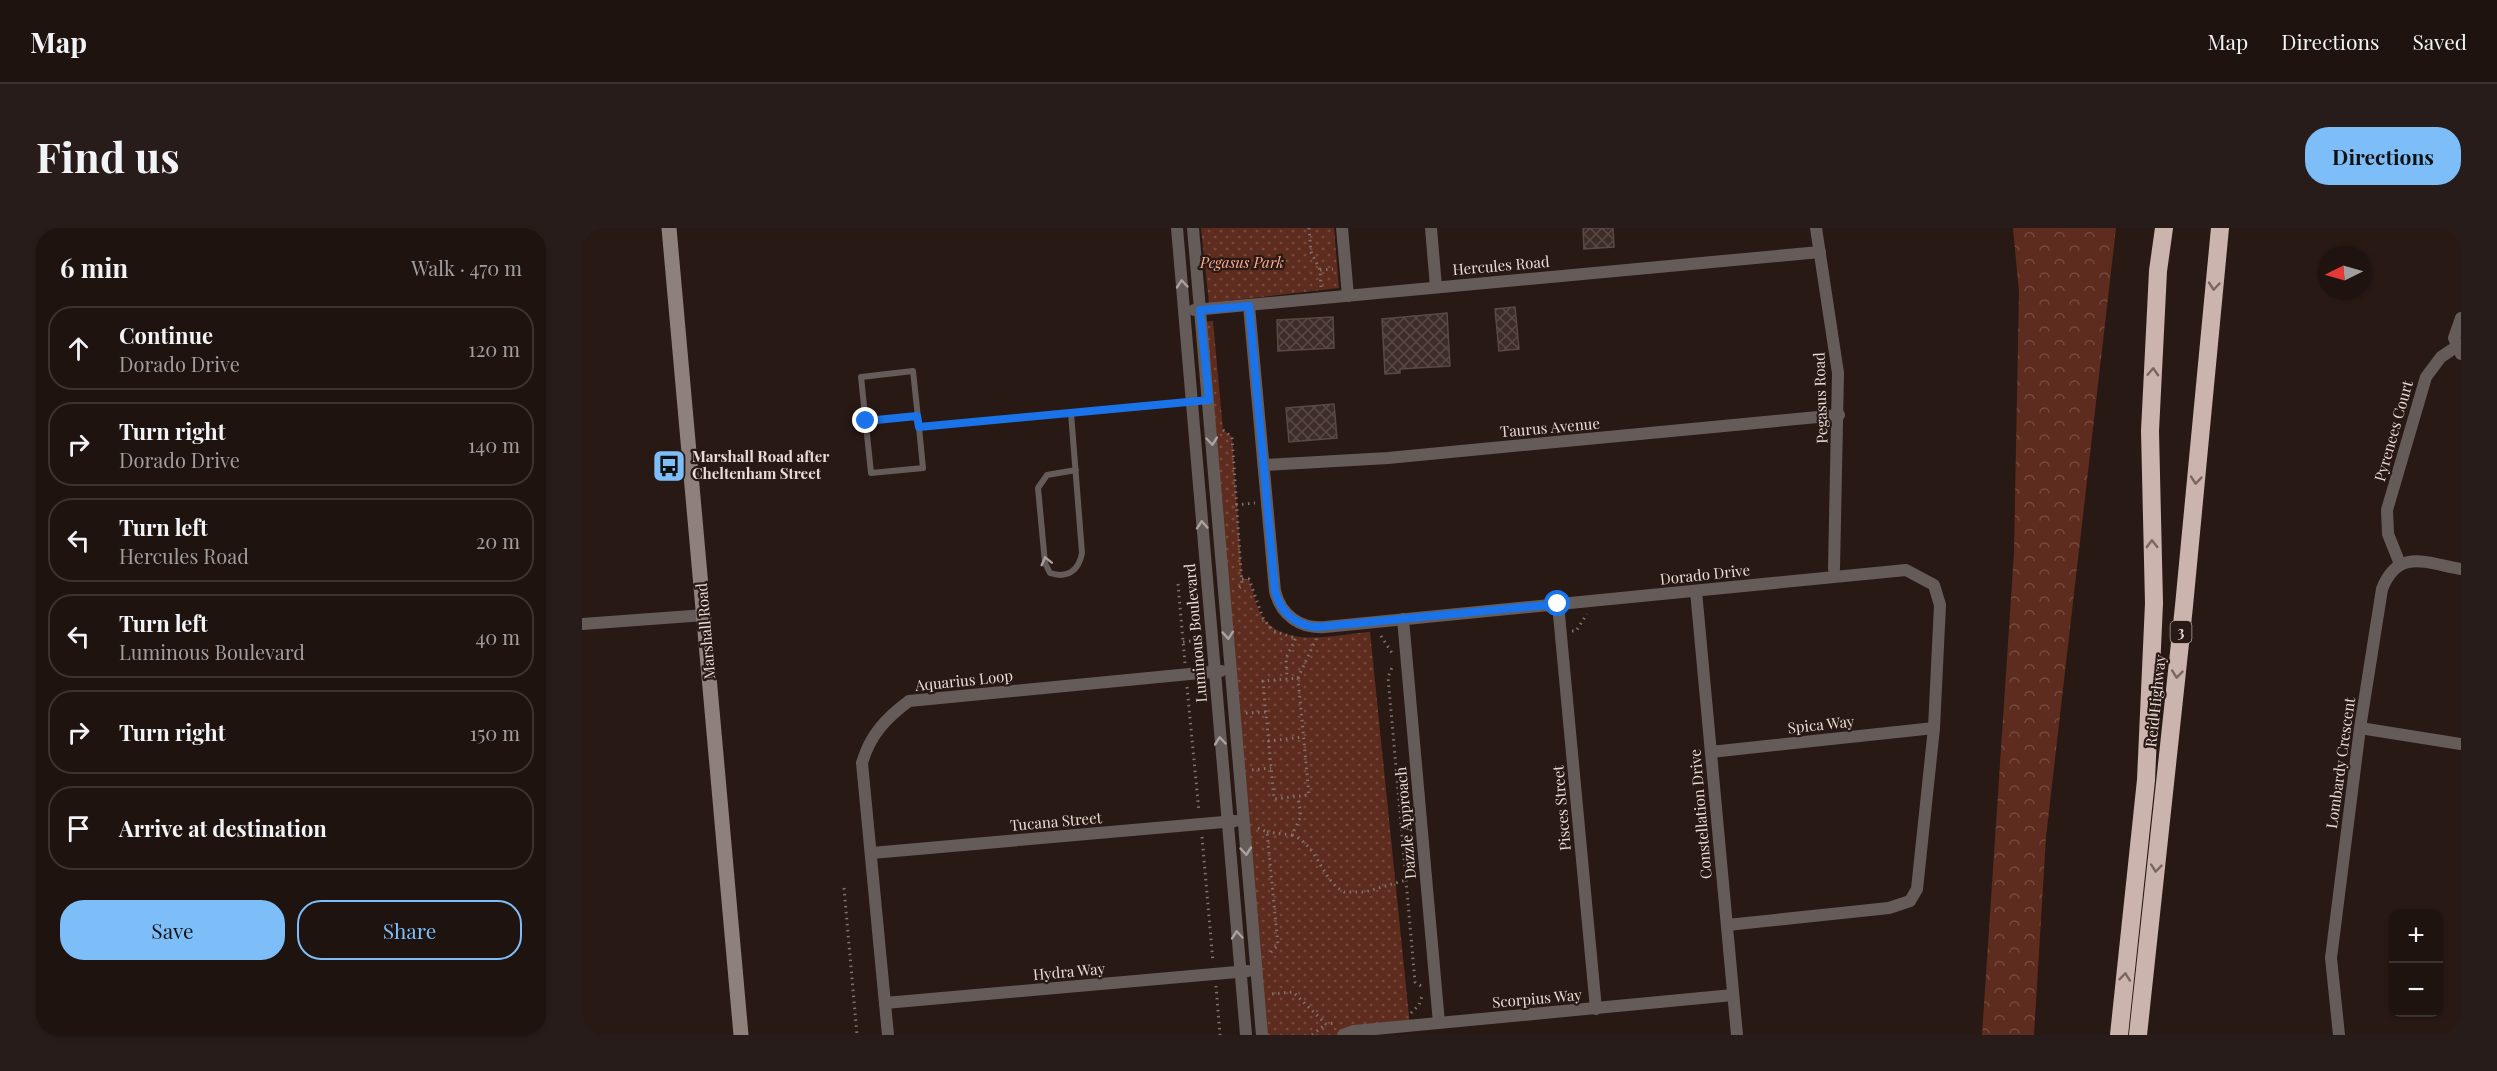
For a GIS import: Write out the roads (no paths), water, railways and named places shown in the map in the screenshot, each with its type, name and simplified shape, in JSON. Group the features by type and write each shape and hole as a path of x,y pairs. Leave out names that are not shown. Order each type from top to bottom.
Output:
{"highway":[{"path":"2152,228 2158,271"},
{"name":"Reid Highway","path":"2119,1035 2146,780 2154,603 2150,431 2158,271 2164,228"},
{"name":"Reid Highway","path":"2138,1035 2184,606 2220,228"}],"main road":[{"name":"Marshall Road","path":"669,228 741,1035"}],"street":[{"name":"Luminous Boulevard","path":"1177,228 1246,1035"},
{"name":"Luminous Boulevard","path":"1193,228 1262,1035"},
{"path":"1342,228 1348,296"},
{"path":"1431,228 1436,287"},
{"name":"Pegasus Road","path":"1816,228 1838,373 1839,415 1834,569"},
{"name":"Hercules Road","path":"1184,311 1820,252"},
{"name":"Dorado Drive","path":"1249,306 1277,597 1292,619 1301,624 1317,627 1906,570 1934,585 1940,605 1934,728 1917,889 1910,901 1889,908 1727,925"},
{"name":"Pyrenees Court","path":"2400,564 2388,534 2387,510 2426,377 2441,357 2458,350 2456,330 2461,318"},
{"name":"Taurus Avenue","path":"1264,465 1388,458 1839,415"},
{"path":"2400,564 2416,561 2461,569"},
{"name":"Lombardy Crescent","path":"2339,1035 2331,958 2360,728 2382,589 2388,574 2400,564"},
{"name":"Constellation Drive","path":"1696,591 1737,1035"},
{"name":"Pisces Street","path":"1558,604 1596,1009"},
{"path":"582,624 705,615"},
{"name":"Dazzle Approach","path":"1403,619 1400,660 1439,1023"},
{"name":"Aquarius Loop","path":"888,1035 862,763 867,744 889,716 909,701 1231,671"},
{"name":"Spica Way","path":"1711,752 1934,728"},
{"path":"2360,728 2461,744"},
{"name":"Tucana Street","path":"872,854 1243,821"},
{"name":"Hydra Way","path":"885,1003 1256,971"},
{"name":"Scorpius Way","path":"1343,1035 1354,1030 1733,995"}],"lane":[{"path":"913,371 917,416 923,468 871,473 861,376 913,371"},
{"path":"919,427 1209,400"},
{"path":"1071,413 1076,471 1083,553 1078,567 1066,574 1050,573 1045,563 1038,488 1047,475 1076,471"},
{"path":"866,421 917,416"}],"place":[{"name":"Marshall Road after Cheltenham Street","path":"669,466"}],"park label":[{"name":"Pegasus Park","path":"1242,263"}]}
